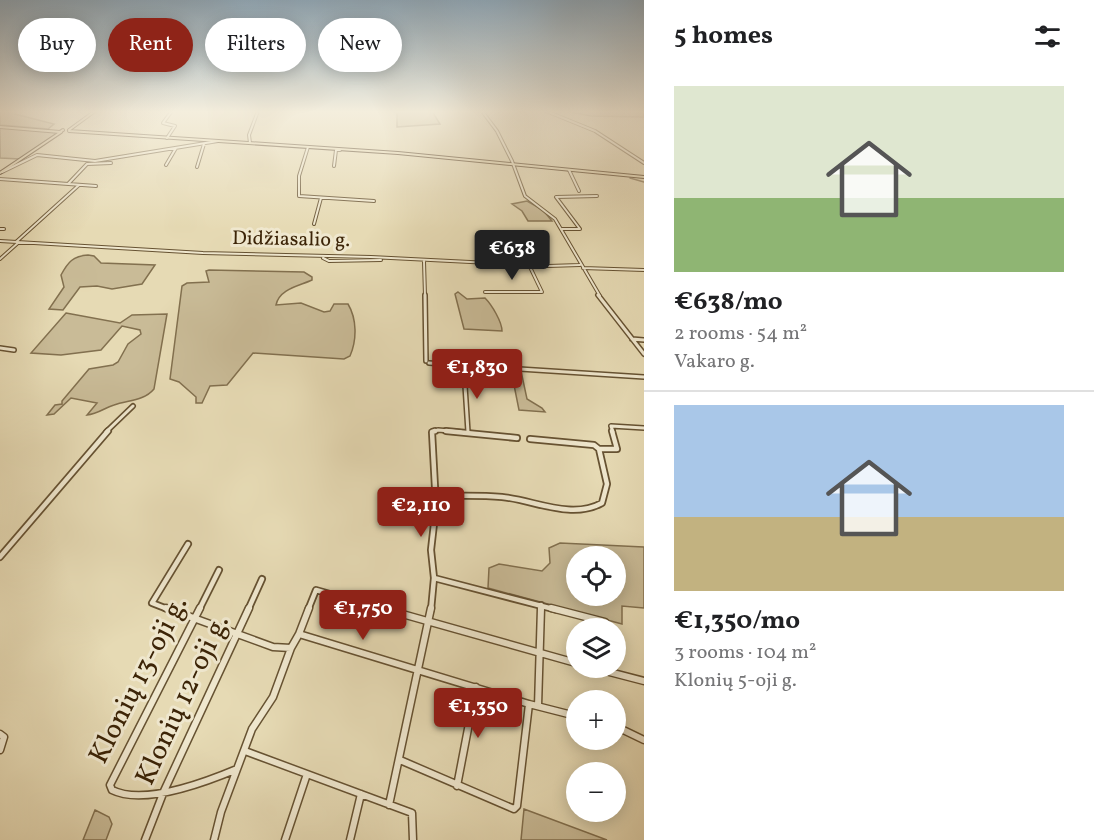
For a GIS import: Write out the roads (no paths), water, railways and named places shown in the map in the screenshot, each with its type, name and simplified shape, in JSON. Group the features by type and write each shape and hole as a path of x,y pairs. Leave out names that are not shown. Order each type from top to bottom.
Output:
{"main road":[{"path":"1,175 36,150"},
{"path":"354,150 644,177"}],"street":[{"path":"1,175 37,155 91,160 160,150"},
{"path":"166,165 175,150"},
{"path":"197,167 202,150"},
{"path":"308,150 299,169 298,195 374,201"},
{"path":"334,166 336,150"},
{"path":"507,150 526,198 552,216 581,267 644,354"},
{"path":"624,150 644,163"},
{"path":"67,184 91,160"},
{"path":"87,164 111,163"},
{"path":"569,171 579,191"},
{"path":"1,175 96,186"},
{"path":"0,259 41,217 79,185"},
{"path":"561,229 580,229 556,197 597,196"},
{"path":"314,224 321,198"},
{"name":"Didžiasalio g.","path":"0,241 322,258 329,261 393,259 424,261"},
{"path":"644,270 424,261 427,362 644,377"},
{"path":"485,292 542,291 529,264"},
{"path":"631,339 644,340"},
{"path":"0,348 14,350"},
{"path":"464,370 468,432"},
{"path":"0,556 119,418 133,406"},
{"path":"599,449 617,449 611,426 644,429"},
{"path":"389,805 430,621 434,578 431,558 435,496 432,432 438,430 468,432 517,438"},
{"path":"435,496 502,497 578,511 593,508 602,503 607,484 599,449 594,445 530,439"},
{"path":"188,544 152,603 236,635 273,646 291,648"},
{"name":"Klonių 13-oji g.","path":"219,570 110,785 122,795 164,791 225,775 237,769"},
{"path":"434,578 590,618"},
{"name":"Klonių 12-oji g.","path":"145,840 164,791 262,579"},
{"path":"214,840 221,812 252,729 276,690 316,590 566,660"},
{"path":"538,706 541,605"},
{"path":"299,634 566,713"},
{"path":"626,676 644,681"},
{"path":"458,786 476,687"},
{"path":"400,760 514,809 517,806 529,704"},
{"path":"626,731 644,740"},
{"path":"0,734 4,737 4,743 0,750"},
{"path":"244,751 412,813 413,840"},
{"path":"285,840 307,774"},
{"path":"350,840 361,794"}],"waterway":[{"path":"630,178 644,182"}]}
